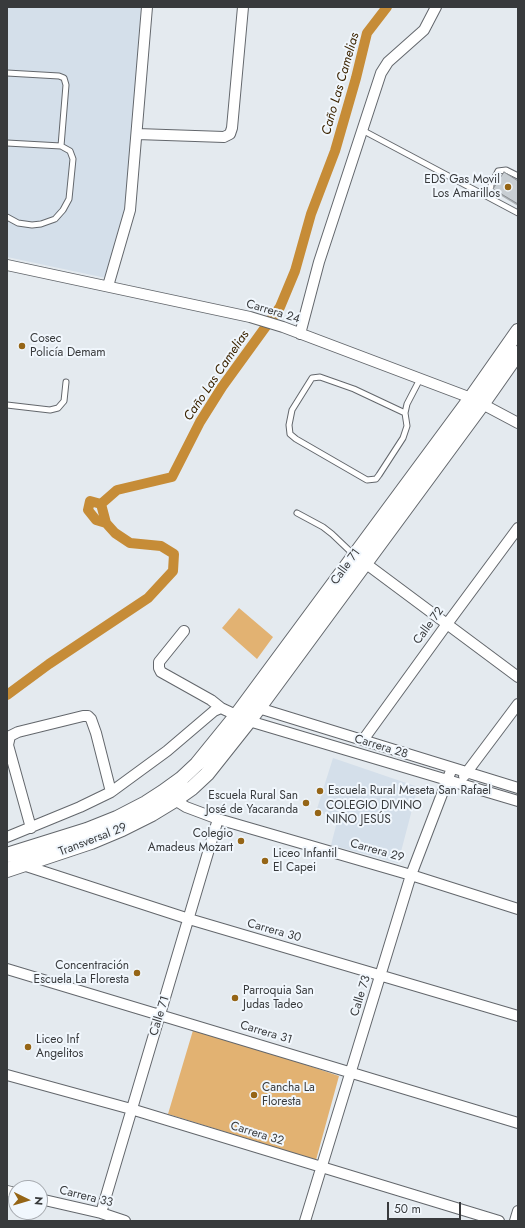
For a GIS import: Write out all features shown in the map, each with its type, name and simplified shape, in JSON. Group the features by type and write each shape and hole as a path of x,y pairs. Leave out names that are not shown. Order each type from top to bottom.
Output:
{"main road":[{"name":"Calle 71","path":"477,401 518,331"},
{"name":"Calle 71","path":"175,800 192,788 207,774 251,706 477,401 518,353"},
{"name":"Calle 71","path":"163,792 181,779 243,718"},
{"name":"Transversal 29","path":"7,855 87,830 117,818 146,803 163,792"},
{"name":"Transversal 29","path":"7,870 122,830 175,800"}],"street":[{"path":"108,286 130,210 147,7"},
{"path":"137,134 224,137 230,134 232,128 243,7"},
{"path":"300,334 319,262 376,87 388,62 424,30 436,7"},
{"name":"Carrera 24","path":"7,265 250,317 282,327 420,378 477,401 518,423"},
{"name":"Calle 72","path":"363,740 518,528"},
{"path":"360,559 518,677"},
{"name":"Carrera 28","path":"184,631 159,662 159,668 161,672 211,700 221,708 243,718 518,801"},
{"path":"459,784 466,772 518,704"},
{"name":"Carrera 28","path":"251,706 518,788"},
{"path":"7,837 31,828 111,792 167,751 214,711 221,708"},
{"path":"31,828 8,745 10,736 18,732 88,716 91,719 96,733 111,792"},
{"name":"Calle 73","path":"305,1221 412,875 446,780 452,768"},
{"name":"Carrera 29","path":"163,792 186,807 218,819 412,875 518,909"},
{"name":"Calle 71","path":"100,1213 218,819"},
{"name":"Carrera 30","path":"23,865 189,919 518,1016"},
{"name":"Carrera 31","path":"7,969 518,1122"},
{"name":"Carrera 32","path":"7,1075 132,1109 499,1221"},
{"name":"Carrera 33","path":"48,1201 100,1213 125,1221"},
{"path":"515,1221 518,1211"}],"lane":[{"path":"7,73 59,76 64,78 66,85 61,146"},
{"path":"362,130 516,212"},
{"path":"7,143 61,146 70,151 73,159 69,199 63,210 55,218 41,224 32,225 18,222 7,217"},
{"path":"490,197 491,185 498,171 506,170 518,176"},
{"path":"514,203 516,212"},
{"path":"405,413 354,389 320,377 312,378 292,410 289,425 290,434 296,439 367,480 372,480 379,475 403,438 407,426 405,413 407,404 420,378"},
{"path":"7,405 50,410 58,408 64,401 66,382"},
{"path":"297,513 323,527 360,559"}],"shaded area":[{"path":"7,7 141,7 132,142 124,212 106,278 7,257"},
{"path":"239,608 273,637 257,659 222,628"},
{"path":"333,758 418,787 398,863 331,845 338,818 316,812"},
{"name":"Cancha La Floresta","path":"194,1027 339,1076 316,1160 168,1114"}],"building":[{"name":"EDS Gas Movil Los Amarillos","path":"504,172 518,181 518,204 493,189"}],"waterway":[{"name":"Caño Las Camelias","path":"7,695 49,664 148,598 173,571 174,554 161,546 130,543 115,533 106,523 101,504 117,490 172,477 200,422 222,387 280,307 295,271 311,214 335,151 367,33 387,7"},
{"path":"101,504 90,501 88,510 96,520 106,523"}],"place":[{"name":"EDS Gas Movil Los Amarillos","path":"508,187"},
{"name":"Cosec Policía Demam","path":"22,346"},
{"name":"Escuela Rural Meseta San Rafael","path":"320,791"},
{"name":"Escuela Rural San José de Yacaranda","path":"306,803"},
{"name":"COLEGIO DIVINO NIÑO JESÚS","path":"318,813"},
{"name":"Colegio Amadeus Mozart","path":"241,841"},
{"name":"Liceo Infantil El Capei","path":"265,861"},
{"name":"Concentración Escuela La Floresta","path":"137,973"},
{"name":"Parroquia San Judas Tadeo","path":"235,998"},
{"name":"Liceo Inf Angelitos","path":"28,1047"},
{"name":"Cancha La Floresta","path":"254,1095"}]}
